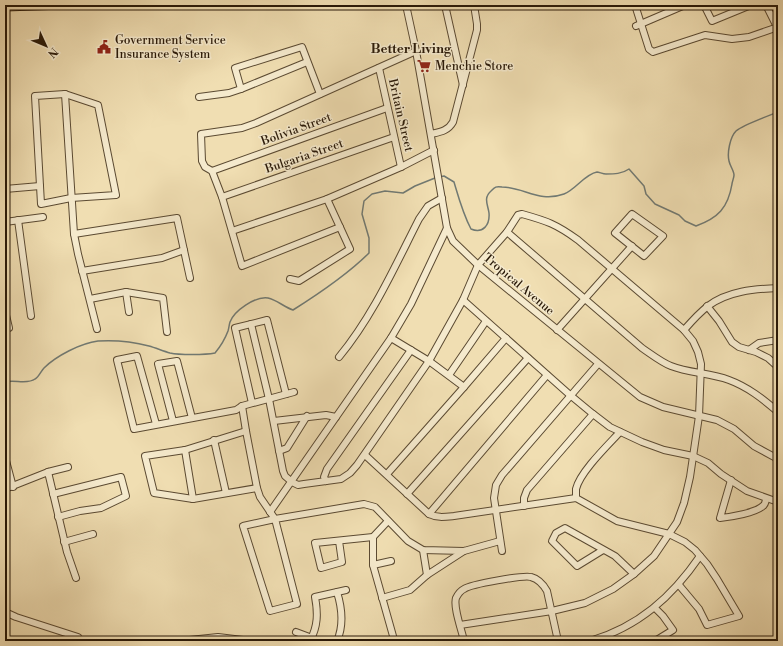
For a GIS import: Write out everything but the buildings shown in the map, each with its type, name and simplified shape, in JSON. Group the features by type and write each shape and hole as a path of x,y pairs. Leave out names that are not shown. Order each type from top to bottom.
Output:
{"main road":[{"path":"10,6 62,5"}],"street":[{"name":"Tropical Avenue","path":"406,5 416,51 447,228 453,241 478,264 557,330 640,397 662,407 717,420 728,426 754,446 778,459"},
{"path":"445,5 463,87"},
{"path":"431,134 444,131 451,126 463,87 477,30 478,24 474,5"},
{"path":"635,5 639,25 649,49 652,52 697,36 714,35 732,39 749,37 778,28 766,5"},
{"path":"639,25 685,5"},
{"path":"704,5 712,21 751,5"},
{"path":"241,89 235,68 302,47 320,94"},
{"path":"340,227 242,266 222,197 212,171 205,166 202,161 201,134 242,128 256,124 416,51"},
{"path":"199,97 229,93 307,62"},
{"name":"Britain Street","path":"379,68 401,167"},
{"path":"65,94 74,234 97,329"},
{"path":"65,94 98,105 116,195 71,198 41,204 35,96 65,94"},
{"name":"Bolivia Street","path":"212,171 387,108"},
{"name":"Bulgaria Street","path":"222,197 394,137"},
{"path":"232,231 327,199 401,167 434,150"},
{"path":"5,189 40,186"},
{"path":"339,357 352,342 365,321 422,215 428,206 442,198"},
{"path":"290,279 299,281 350,249 327,199"},
{"path":"251,324 274,421 283,472 285,476 298,485 341,479 357,465 429,361 464,300 478,264 507,232 518,215 522,214 548,221 561,227 684,330 693,341 701,364 699,416 693,456 684,503 677,522 654,556 634,574 613,589 585,603 552,611 460,625"},
{"path":"632,214 663,236 644,256 632,246 615,233 632,214"},
{"path":"5,222 43,217"},
{"path":"74,234 177,218 190,278"},
{"path":"18,220 31,316"},
{"path":"270,512 391,338 411,304 447,228"},
{"path":"507,232 642,348 671,366 701,372 729,380 766,401 778,412"},
{"path":"557,330 632,246"},
{"path":"82,271 162,258 184,250"},
{"path":"684,330 707,306 716,301 734,293 758,289 778,288"},
{"path":"90,299 126,292 163,298 167,332"},
{"path":"126,292 129,312"},
{"path":"464,300 547,375 610,427 642,442 664,450 693,456 708,463 747,491 778,502"},
{"path":"707,306 719,321 732,342 739,348 756,352 768,358 778,367"},
{"path":"5,310 9,328"},
{"path":"252,403 235,328 267,320 286,394"},
{"path":"449,375 486,321"},
{"path":"391,338 429,361 464,387"},
{"path":"387,474 506,338"},
{"path":"749,350 759,343 778,340"},
{"path":"326,481 324,477 327,469 411,350"},
{"path":"156,424 138,356 117,360 134,429 236,410 242,406 294,392"},
{"path":"407,494 528,358"},
{"path":"173,421 158,364 177,361 192,418"},
{"path":"502,551 494,498 496,485 502,475 598,364"},
{"path":"429,514 547,375"},
{"path":"242,406 257,488 260,497 275,519 297,604 270,611 243,526 275,519 364,504 375,507 408,541 423,550 464,551 500,541"},
{"path":"524,506 524,498 527,490 593,414"},
{"path":"274,421 307,416 326,415 336,417"},
{"path":"279,451 287,448 307,416"},
{"path":"246,431 184,450 145,456 154,493 193,499 257,488"},
{"path":"576,498 576,488 581,478 620,432"},
{"path":"214,440 226,493"},
{"path":"184,450 193,499"},
{"path":"365,455 429,514 439,517 576,498 617,521 669,534 685,542 700,556 717,578 739,616 707,625 699,610 679,585"},
{"path":"5,457 14,487"},
{"path":"5,489 14,487 48,472 68,467"},
{"path":"48,472 64,542 76,578"},
{"path":"52,494 121,477 126,496 101,508 80,511 58,517"},
{"path":"731,480 720,518 737,516 758,509 764,505 766,499"},
{"path":"339,541 342,562 321,568 316,544 339,541 373,537 388,521"},
{"path":"603,550 577,566 552,541 556,533 565,528 615,556 634,574"},
{"path":"64,542 93,534"},
{"path":"373,537 373,565 393,636"},
{"path":"423,550 427,575"},
{"path":"382,598 410,590 427,575 464,551"},
{"path":"590,641 618,630 655,608 679,585 700,556"},
{"path":"373,565 391,560"},
{"path":"464,641 455,603 459,592 465,588 481,584 530,576 539,580 547,591 558,641"},
{"path":"296,632 311,640 317,625 315,597 346,590"},
{"path":"337,592 341,604 342,619 337,641"},
{"path":"655,608 673,630 655,641"},
{"path":"5,612 78,639"},
{"path":"180,641 218,637 251,641"},
{"path":"5,638 10,641"}],"waterway":[{"path":"439,177 444,176 454,182 466,218 471,229 475,230 482,229 487,225 489,217 487,196 496,187 517,189 539,196 555,196 568,192 593,173 615,174 629,169 644,186 646,194 655,204 679,215 685,221 696,226 716,216 728,200 734,176 728,154 731,141 736,131 744,126 778,112"},
{"path":"5,382 32,381 38,377 49,363 62,355 84,344 98,341 137,343 174,354 215,353 221,346 232,318 246,305 257,299 268,298 293,310 352,269 369,253 369,238 362,214 364,201 372,194 385,191 403,193 415,186 435,178"}],"place":[{"name":"Government Service Insurance System","path":"104,47"},
{"name":"Menchie Store","path":"424,66"}],"district":[{"name":"Better Living","path":"411,48"}]}
